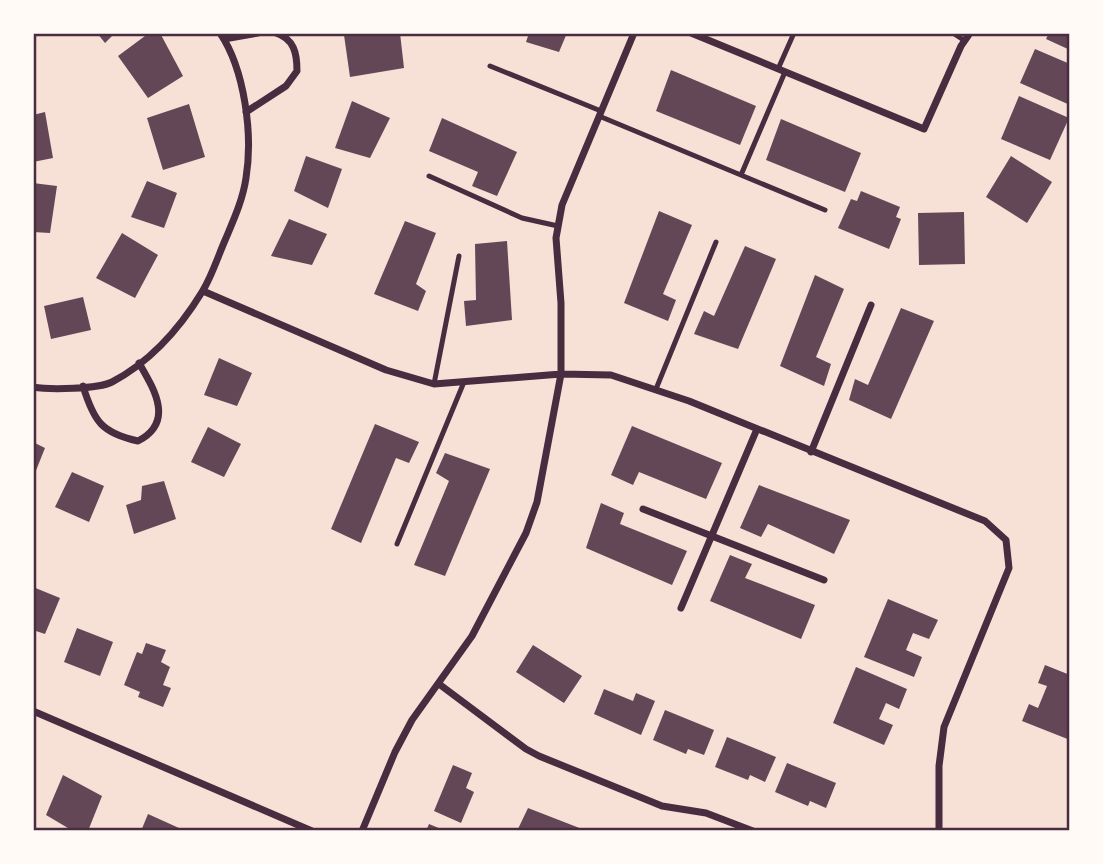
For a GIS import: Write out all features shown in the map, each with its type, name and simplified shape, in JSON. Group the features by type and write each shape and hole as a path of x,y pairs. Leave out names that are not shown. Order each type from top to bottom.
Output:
{"street":[{"path":"33,387 51,390 110,383 163,345 203,291 236,215 246,180 249,141 240,83 222,36 258,33"},
{"path":"246,112 286,86 296,71 293,46 284,36 276,33"},
{"path":"362,831 395,752 412,720 472,636 526,533 537,502 561,374 561,303 555,237 562,205 634,33"},
{"path":"691,33 925,129 970,33"},
{"path":"203,291 386,370 433,384 561,374 611,376 656,389 985,521 1006,540 1009,568 944,727 939,766 939,831"},
{"path":"811,452 871,305"},
{"path":"83,386 102,427 115,436 138,441 149,435 158,422 159,409 155,391 139,362"},
{"path":"681,608 757,429"},
{"path":"643,509 824,580"},
{"path":"439,684 539,756 662,806 706,813 753,831"},
{"path":"33,712 312,831"}],"lane":[{"path":"741,176 794,33"},
{"path":"953,33 965,41"},
{"path":"490,66 825,210"},
{"path":"429,176 522,218 558,226"},
{"path":"656,389 716,242"},
{"path":"433,384 458,256"},
{"path":"397,544 464,382"}],"building":[{"path":"97,33 115,33 105,43"},
{"path":"149,33 160,33 183,76 148,98 118,56"},
{"path":"400,33 404,68 350,77 344,35"},
{"path":"529,33 567,33 559,52 526,42"},
{"path":"1049,33 1070,33 1070,50 1046,39"},
{"path":"1035,49 1070,64 1070,105 1020,83"},
{"path":"671,70 756,106 740,145 656,111"},
{"path":"1019,96 1069,118 1050,160 1001,139"},
{"path":"352,101 390,118 370,158 335,148"},
{"path":"189,104 205,157 163,170 147,118"},
{"path":"45,112 53,158 33,162 33,115"},
{"path":"442,118 517,152 497,196 472,186 478,172 429,151"},
{"path":"781,119 861,153 845,192 766,160"},
{"path":"306,156 342,169 328,208 294,191"},
{"path":"1011,156 1052,182 1027,223 986,197"},
{"path":"147,181 177,193 164,228 131,217"},
{"path":"33,183 57,186 50,233 33,232"},
{"path":"861,191 900,207 896,217 901,219 889,249 838,228 851,199 857,201"},
{"path":"659,211 692,225 663,294 676,300 668,321 624,303"},
{"path":"964,212 965,264 919,265 918,213"},
{"path":"289,219 327,234 312,265 271,256"},
{"path":"405,221 436,233 416,284 426,291 418,311 374,294"},
{"path":"122,233 158,255 135,298 96,278"},
{"path":"507,241 512,320 466,326 464,301 476,300 475,244"},
{"path":"745,246 776,259 738,349 694,334 704,311 714,316"},
{"path":"815,275 844,289 816,357 831,364 824,386 780,366"},
{"path":"83,297 91,330 51,339 44,306"},
{"path":"901,308 934,321 891,419 849,400 855,379 868,385"},
{"path":"219,358 252,373 237,406 204,395"},
{"path":"375,424 419,442 409,463 396,458 361,543 331,529"},
{"path":"632,426 722,463 706,499 639,472 633,485 611,475"},
{"path":"208,427 241,444 224,477 191,462"},
{"path":"33,442 45,448 33,478"},
{"path":"445,453 490,469 445,576 414,565 449,481 436,473"},
{"path":"72,472 104,486 89,522 55,507"},
{"path":"164,481 176,519 134,534 126,505 141,500 142,486"},
{"path":"759,485 850,520 834,554 768,524 761,537 740,528"},
{"path":"601,503 624,513 620,524 687,551 672,585 586,548"},
{"path":"730,555 752,564 745,578 815,605 801,639 710,601"},
{"path":"33,587 60,598 45,634 33,630"},
{"path":"888,599 938,620 929,639 913,633 906,650 922,657 914,677 864,657"},
{"path":"77,628 113,642 100,676 64,662"},
{"path":"146,643 166,650 161,662 170,667 163,685 171,688 163,707 138,697 140,692 124,685 137,652 142,654"},
{"path":"533,645 582,676 564,703 516,672"},
{"path":"1045,665 1070,675 1070,740 1022,721 1029,704 1038,708 1047,686 1038,683"},
{"path":"856,667 907,689 899,709 886,703 879,719 893,725 884,745 833,723"},
{"path":"604,689 633,701 636,693 655,701 641,735 594,714"},
{"path":"665,710 714,730 704,755 688,749 686,754 653,740"},
{"path":"727,737 776,757 765,782 750,775 748,780 715,767"},
{"path":"787,763 836,783 826,808 810,801 808,806 775,792"},
{"path":"453,765 472,773 466,788 474,792 461,823 434,811"},
{"path":"63,775 102,796 88,831 73,831 46,815"},
{"path":"528,808 582,829 517,831"},
{"path":"148,814 179,828 178,831 141,831"},
{"path":"429,824 446,831 426,831"}]}
